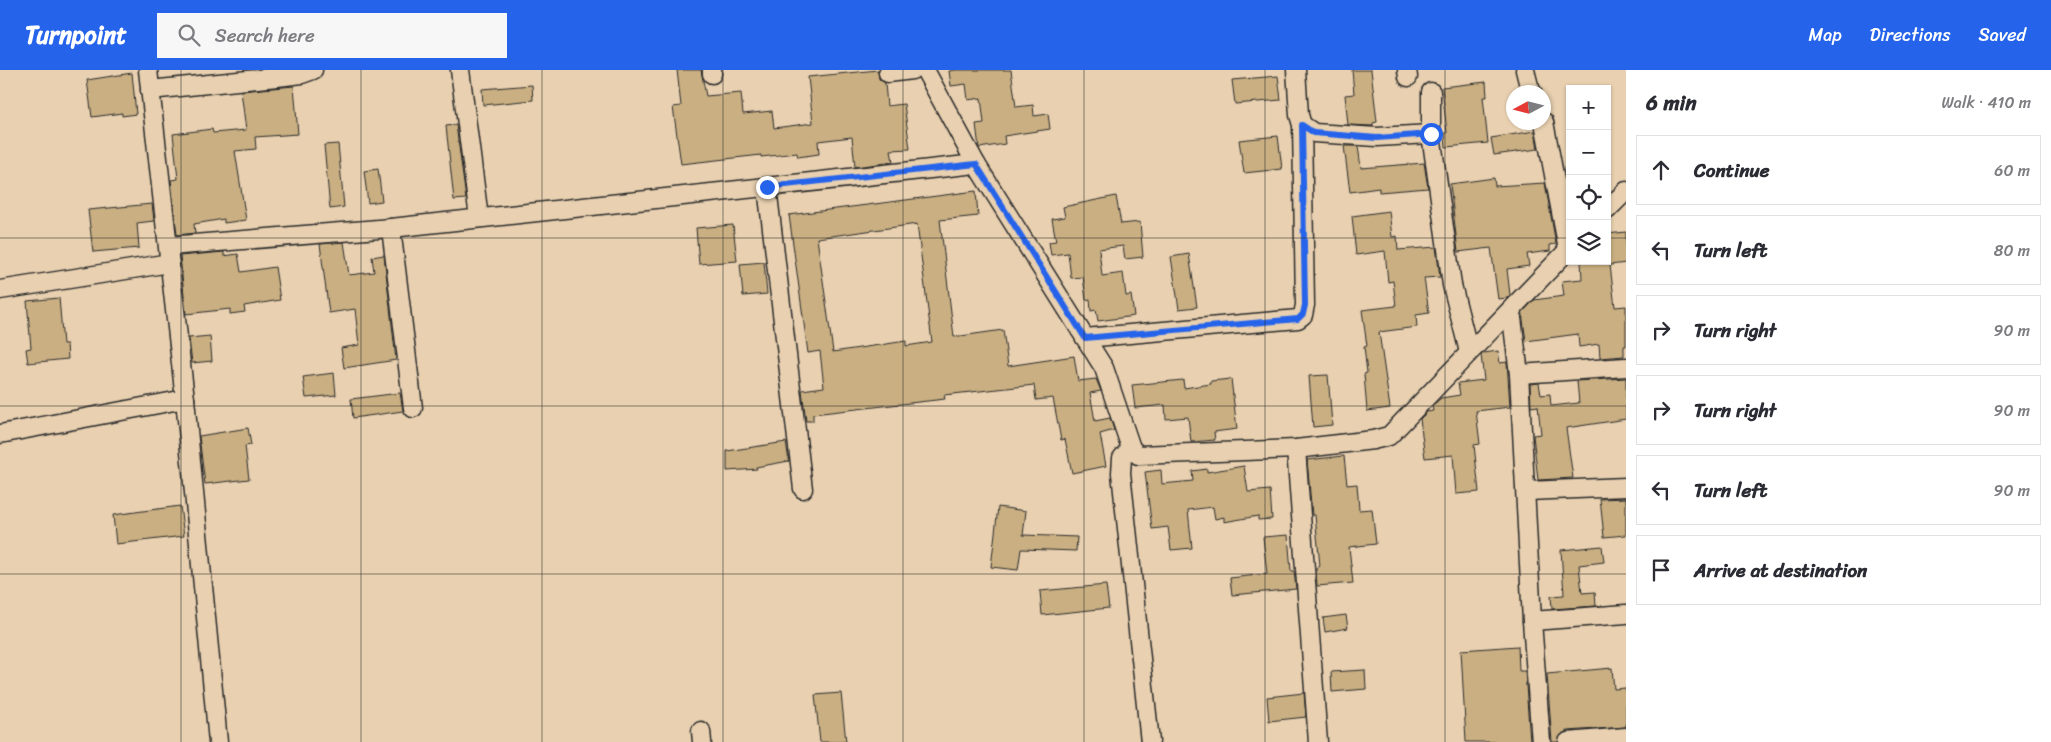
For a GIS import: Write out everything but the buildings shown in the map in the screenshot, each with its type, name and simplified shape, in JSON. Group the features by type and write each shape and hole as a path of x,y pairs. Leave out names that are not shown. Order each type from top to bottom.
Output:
{"street":[{"path":"148,70 170,255 218,742"},
{"path":"150,90 302,74 312,70"},
{"path":"460,70 479,218"},
{"path":"888,73 912,70"},
{"path":"925,70 976,164 1104,368 1131,448 1138,455 1296,450 1373,440 1389,436 1566,252"},
{"path":"1085,338 1298,319 1303,314 1305,305 1302,125 1298,115 1296,70"},
{"path":"1526,70 1528,85"},
{"path":"1431,92 1431,134 1452,284 1469,352"},
{"path":"1302,125 1314,133 1377,138 1431,134"},
{"path":"1546,130 1566,234"},
{"path":"0,290 170,255 479,218 976,164"},
{"path":"767,187 803,489"},
{"path":"1611,206 1626,191"},
{"path":"392,228 413,408"},
{"path":"1511,310 1519,374 1532,621 1542,742"},
{"path":"1519,374 1626,367"},
{"path":"0,434 185,400"},
{"path":"1131,448 1122,458 1121,472 1150,742"},
{"path":"1296,450 1318,742"},
{"path":"1526,491 1626,487"},
{"path":"1532,621 1626,614"},
{"path":"1568,742 1626,738"}],"route":[{"path":"767,187 976,164 1085,338 1298,319 1303,314 1305,305 1302,125 1314,133 1377,138 1431,134"}]}
